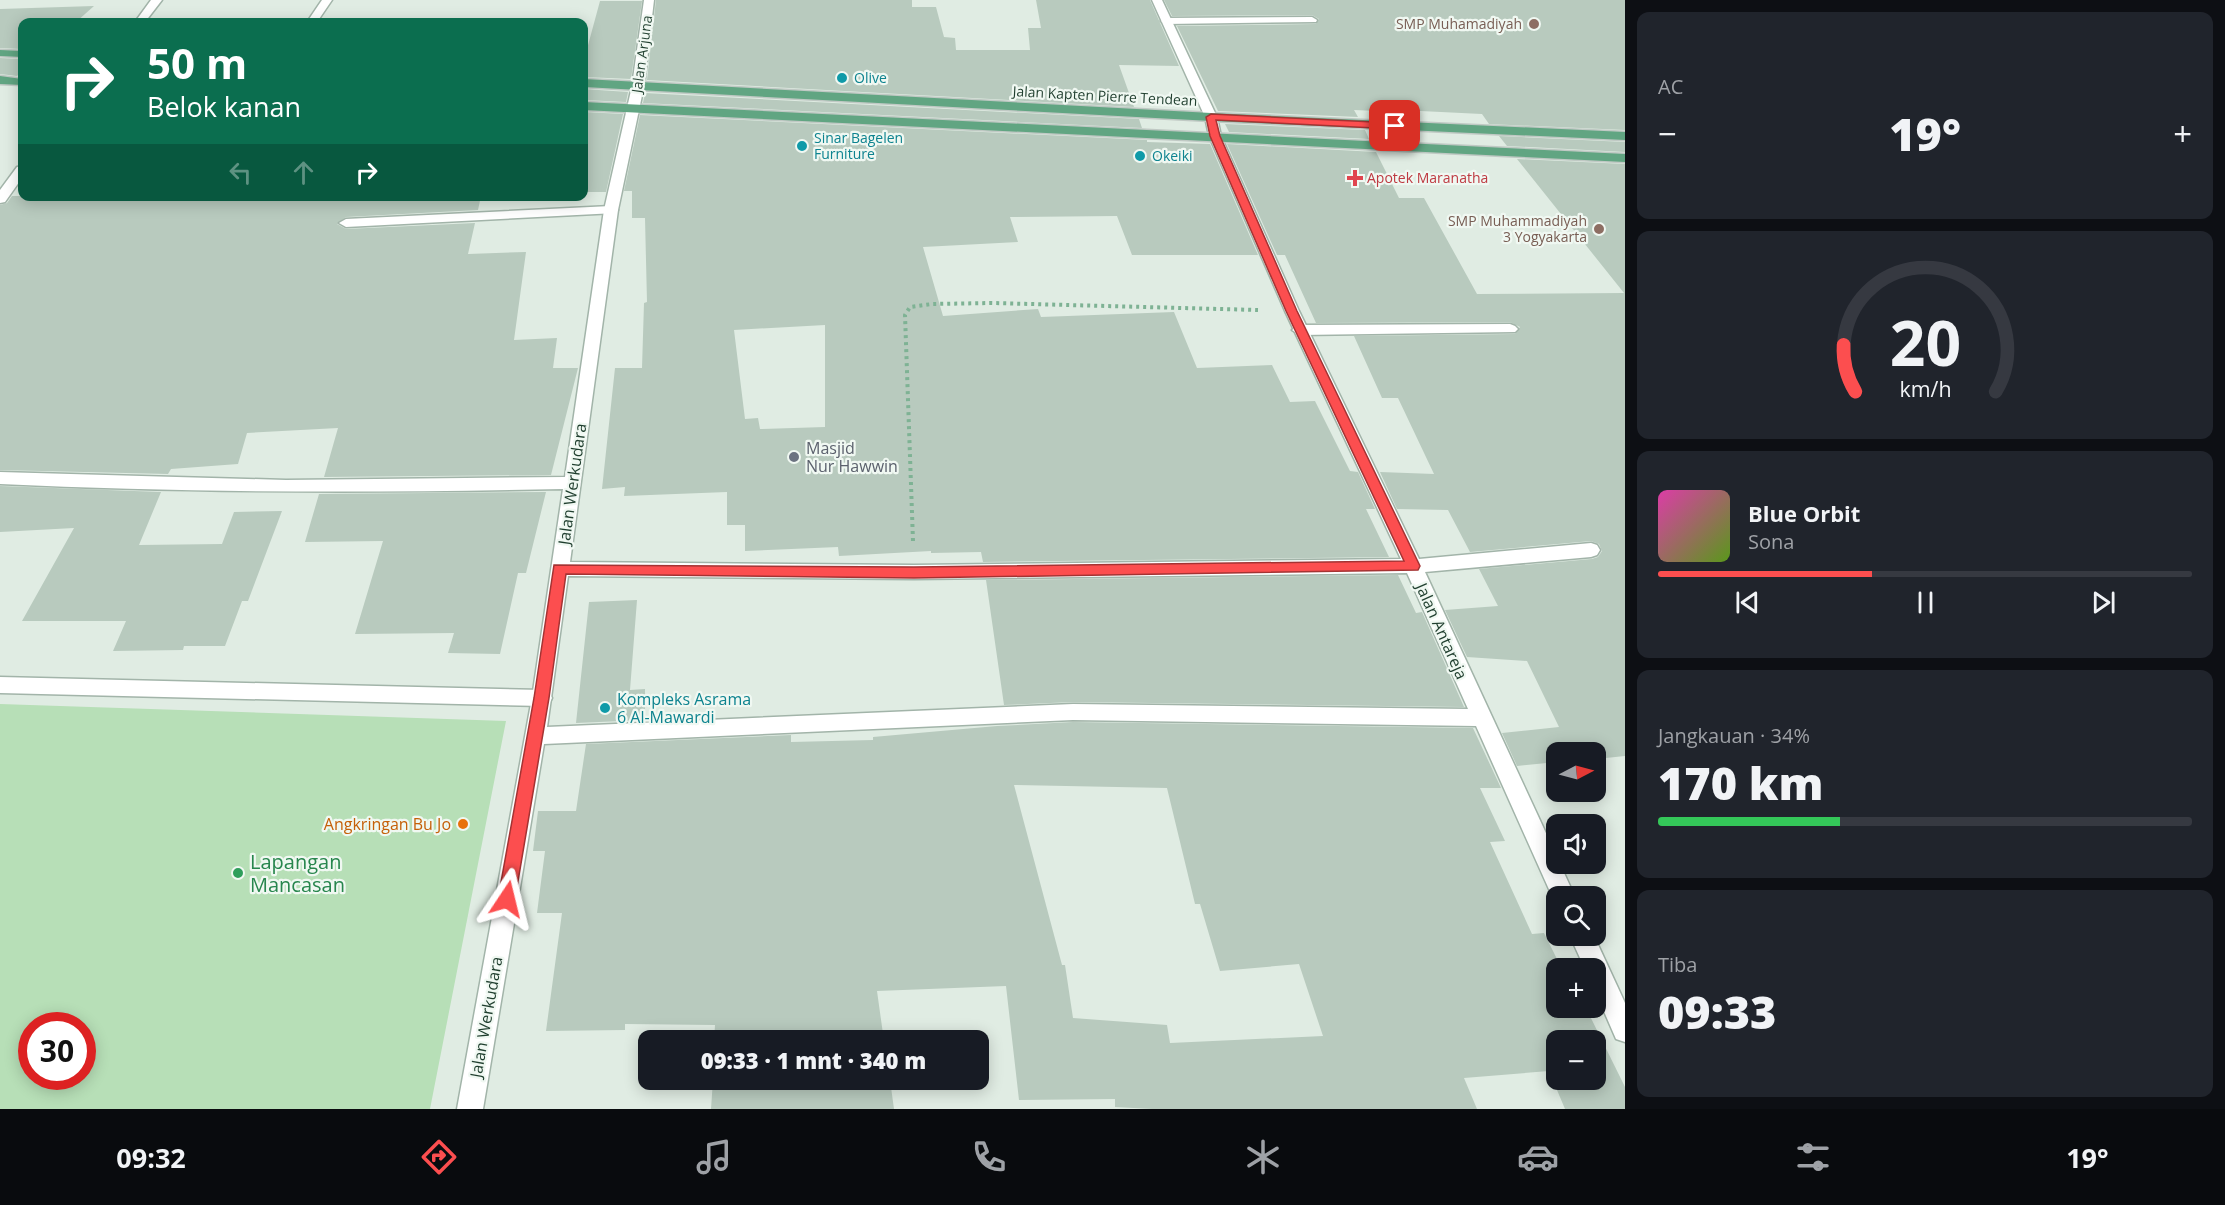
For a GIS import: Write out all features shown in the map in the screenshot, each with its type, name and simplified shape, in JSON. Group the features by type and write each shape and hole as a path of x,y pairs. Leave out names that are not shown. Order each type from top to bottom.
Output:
{"main road":[{"path":"0,52 18,54"},
{"path":"0,80 18,82"},
{"name":"Jalan Kapten Pierre Tendean","path":"588,83 1211,117 1625,136"},
{"path":"588,106 1625,158"}],"street":[{"path":"143,18 157,0"},
{"path":"315,18 327,0"},
{"name":"Jalan Arjuna","path":"634,108 649,0"},
{"name":"Jalan Antareja","path":"1157,0 1211,117 1215,136 1300,330 1413,566 1559,886"},
{"path":"1166,21 1312,20"},
{"name":"Jalan Werkudara","path":"470,1109 542,698 611,210 634,108"},
{"path":"0,199 18,175"},
{"path":"346,223 611,210"},
{"path":"1300,330 1510,329"},
{"path":"0,478 110,484 344,487 572,483"},
{"path":"559,569 914,572 1413,566 1591,550"},
{"path":"0,684 542,698"},
{"path":"535,736 1072,712 1482,718"},
{"path":"1587,946 1625,1030"}],"path":[{"path":"914,572 905,315 910,307 932,304 992,303 1292,311"}],"green space":[{"name":"Lapangan Mancasan","path":"0,704 506,721 430,1109 0,1109"}],"building":[{"path":"656,0 912,0 912,7 936,7 944,37 955,38 956,50 1030,50 1028,28 1041,28 1036,0 1150,0 1179,66 1119,65 1134,107 647,80"},
{"path":"1164,0 1625,0 1625,130 1489,124 1482,114 1400,110 1401,112 1354,110 1358,117 1218,111 1177,26 1316,24 1319,19 1312,15 1172,16"},
{"path":"600,1 642,1 631,79 588,77 588,45"},
{"path":"94,6 80,18 18,18 18,49 0,48 0,9"},
{"path":"0,58 18,59 17,76 0,74"},
{"path":"588,89 628,92 626,102 588,100"},
{"path":"645,93 1139,119 1142,128 643,103"},
{"path":"588,112 623,114 606,192 588,192"},
{"path":"640,115 1210,144 1258,255 1132,255 1117,216 1010,217 1018,242 923,247 943,316 1038,309 1041,317 1174,312 1197,368 1272,365 1290,402 1315,401 1350,471 1358,472 1375,509 1366,509 1389,557 983,562 981,552 931,553 931,551 839,556 838,547 745,551 745,525 727,525 727,492 624,496 625,487 602,489 615,368 642,368 644,303 647,302 645,218 632,218 632,191 624,191","holes":["825,325 825,427 760,429 758,418 745,419 734,330"]},
{"path":"1225,124 1365,130 1369,139 1229,132"},
{"path":"1499,136 1625,142 1625,152 1507,146"},
{"path":"1227,144 1376,152 1399,198 1424,198 1477,294 1624,293 1517,159 1625,164 1625,756 1606,758 1606,742 1546,742 1546,763 1517,766 1502,733 1559,727 1527,661 1467,657 1445,610 1498,606 1479,569 1592,559 1598,557 1602,551 1599,544 1591,541 1470,552 1448,510 1397,509 1380,472 1434,474 1398,398 1382,398 1354,336 1515,334 1520,327 1510,322 1316,323 1285,255 1277,255"},
{"path":"12,196 18,196 18,201 480,201 478,210 346,217 337,224 346,229 475,223 468,254 526,252 514,340 557,338 553,368 578,368 551,475 324,477 338,428 247,433 238,464 171,469 168,474 0,470 0,205 7,203"},
{"path":"0,486 161,492 139,545 222,544 234,512 282,511 248,601 242,601 225,646 184,646 183,650 113,651 126,621 22,621 74,528 0,532"},
{"path":"546,492 526,573 518,573 500,654 448,653 454,633 355,634 383,541 305,542 319,494"},
{"path":"1398,575 1416,613 1422,612 1464,707 1073,702 1004,705 986,580"},
{"path":"637,600 630,690 645,689 645,720 576,723 589,602"},
{"path":"1073,722 1473,728 1501,788 1480,788 1505,841 1490,842 1532,934 1544,933 1546,946 1550,946 1556,958 1546,958 1546,1018 1591,1018 1597,1030 1546,1030 1546,1071 1464,1078 1477,1109 1152,1109 1115,1107 1115,1099 1019,1100 1006,986 877,991 882,1030 715,1030 715,1025 625,1024 625,1030 546,1031 562,913 537,913 545,851 533,851 538,811 576,811 586,744 791,735 791,742 873,740 873,737","holes":["1014,785 1167,788 1195,904 1200,904 1220,971 1299,964 1323,1036 1170,1043 1167,1025 1073,1018 1065,965 1062,965"]},
{"path":"1606,1049 1625,1087 1625,1109 1565,1109 1557,1090 1606,1090"},
{"path":"712,1090 891,1090 894,1109 711,1109"}],"place":[{"name":"SMP Muhamadiyah","path":"1534,24"},
{"name":"Olive","path":"842,78"},
{"name":"Sinar Bagelen Furniture","path":"802,146"},
{"name":"Okeiki","path":"1140,156"},
{"name":"Apotek Maranatha","path":"1355,178"},
{"name":"SMP Muhammadiyah 3 Yogyakarta","path":"1599,229"},
{"name":"Masjid Nur Hawwin","path":"794,457"},
{"name":"Kompleks Asrama 6 Al-Mawardi","path":"605,708"},
{"name":"Angkringan Bu Jo","path":"463,824"},
{"name":"Lapangan Mancasan","path":"238,873"}],"route":[{"path":"507,899 542,698 559,569 914,572 1413,566 1292,311 1215,136 1211,117 1395,126"}]}
